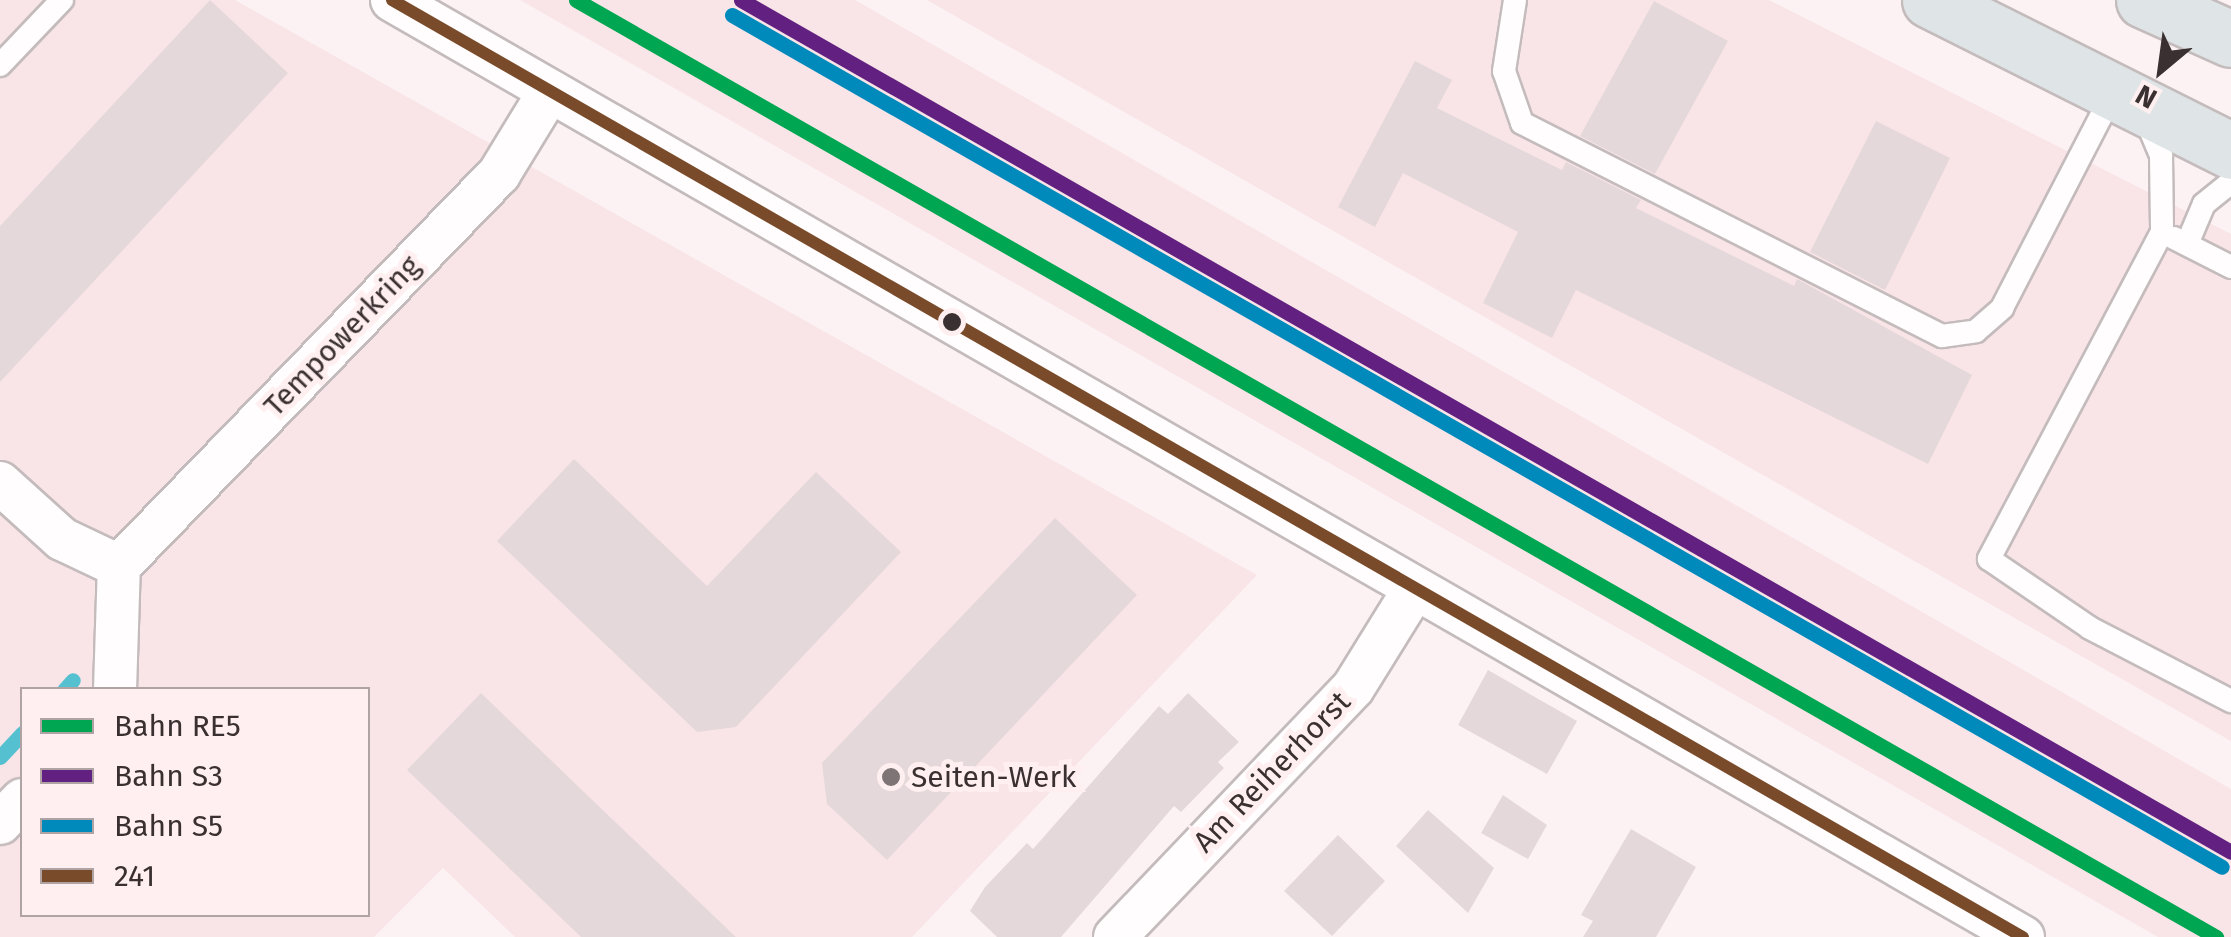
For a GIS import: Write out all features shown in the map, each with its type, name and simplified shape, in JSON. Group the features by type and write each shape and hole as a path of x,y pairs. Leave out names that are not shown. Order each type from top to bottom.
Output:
{"main road":[{"path":"1930,0 2231,150"},
{"path":"2144,0 2231,39"}],"street":[{"path":"392,0 1412,593 2023,937"},
{"name":"Tempowerkring","path":"118,566 499,174 549,92"},
{"path":"0,483 62,538 118,566 115,687"},
{"name":"Am Reiherhorst","path":"1114,937 1353,688 1412,593"},
{"path":"0,823 20,802"}],"lane":[{"path":"0,65 62,0"},
{"path":"1515,0 1504,71 1522,122 1942,336 1976,331 2002,308 2126,98 2161,156 2162,232 1989,560 2090,628 2231,701"},
{"path":"2187,244 2204,204 2231,182"},
{"path":"2162,232 2231,267"}],"shaded area":[{"path":"0,0 235,0 1257,575 912,937 515,937 443,868 374,937 0,937"},
{"path":"520,0 855,0 2231,789 2231,937 2158,937"},
{"path":"927,0 1769,0 2231,234 2231,741"}],"building":[{"path":"210,0 288,73 0,382 0,226"},
{"path":"1654,1 1728,41 1655,174 1580,136"},
{"path":"1415,61 1452,80 1437,108 1562,170 1566,162 1641,200 1636,208 1794,286 1797,279 1972,375 1928,464 1576,290 1552,338 1483,303 1518,232 1403,173 1375,227 1338,207"},
{"path":"1876,121 1950,158 1885,290 1810,252"},
{"path":"574,459 707,586 816,472 901,552 736,727 697,732 497,541"},
{"path":"1055,518 1137,595 887,860 827,804 822,763"},
{"path":"1488,670 1577,721 1547,774 1458,725"},
{"path":"481,693 736,937 581,937 407,770"},
{"path":"1188,693 1239,742 1218,762 1224,768 1181,812 1174,806 1061,937 997,937 970,911 985,887 1027,843 1033,849 1159,706 1168,714"},
{"path":"1503,795 1547,825 1528,859 1481,833"},
{"path":"1428,810 1494,868 1468,913 1396,846"},
{"path":"1631,829 1696,867 1656,937 1583,937 1593,921 1581,915"},
{"path":"1338,835 1385,881 1332,936 1284,891"}],"waterway":[{"path":"67,687 73,680"},
{"path":"0,757 20,735"}],"rail line":[{"name":"RE5","path":"576,0 2216,937"},
{"name":"S3","path":"741,0 2231,852"},
{"name":"S5","path":"732,15 2222,867"}],"transit line":[{"name":"241","path":"392,0 2023,937"}],"place":[{"name":"Seiten-Werk","path":"891,777"}]}
